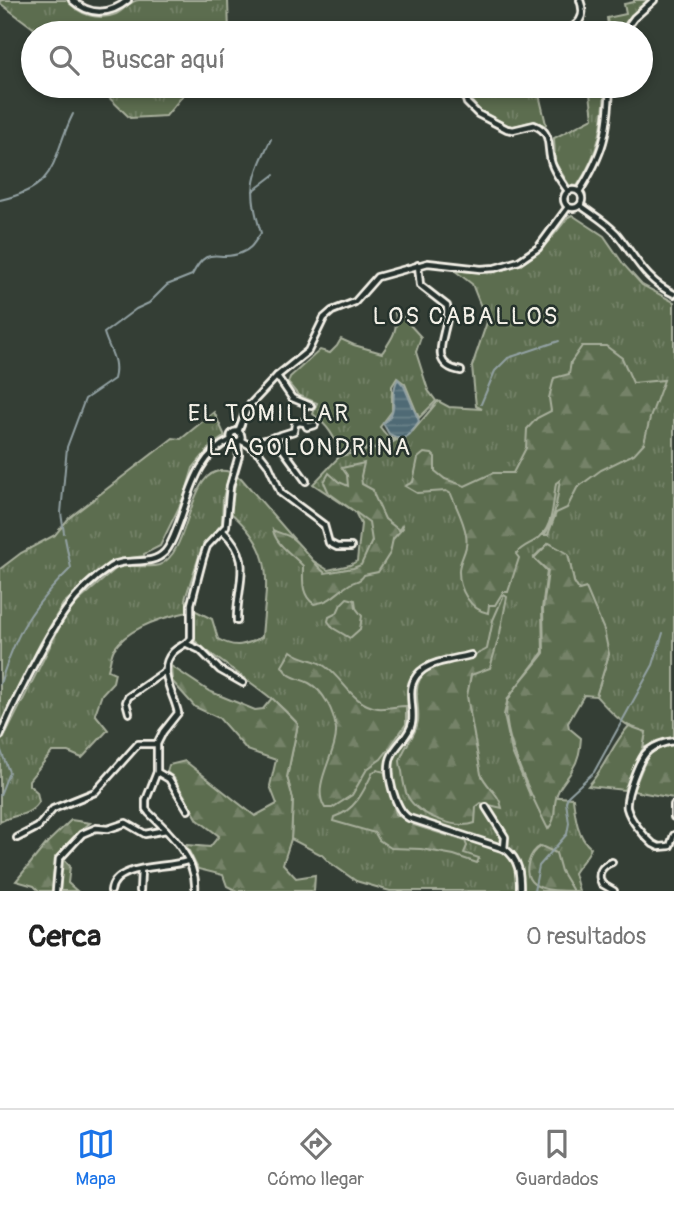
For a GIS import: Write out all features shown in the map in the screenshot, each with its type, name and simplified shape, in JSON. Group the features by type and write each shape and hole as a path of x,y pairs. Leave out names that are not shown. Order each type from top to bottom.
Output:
{"street":[{"path":"72,0 88,10 102,13 114,10 128,0"},
{"path":"580,0 583,7 580,21"},
{"path":"632,21 654,0"},
{"path":"466,98 478,114 507,129 534,125 545,131 549,139 553,167 568,191"},
{"path":"579,192 605,141 609,98"},
{"path":"568,191 579,192"},
{"path":"568,191 563,200 568,207 576,208 582,200 579,192"},
{"path":"580,205 612,230 644,274 674,294"},
{"path":"129,713 126,702 128,697 165,671 171,654 186,644 192,634 191,604 202,558 211,541 226,526 230,486 239,455 241,436 238,432 247,408 277,376 308,351 321,322 332,311 355,302 377,277 435,262 481,269 519,261 538,248 568,207"},
{"path":"418,265 420,285 447,306 448,315 440,347 441,357 449,367 461,371"},
{"path":"277,376 292,398 311,406"},
{"path":"249,445 294,431 295,424 299,422 305,423 307,427 315,425"},
{"path":"231,440 233,433 238,432"},
{"path":"274,437 306,481"},
{"path":"0,736 14,702 63,611 79,593 113,565 152,560 165,552 175,534 202,463 213,451 231,440 249,445 261,455 281,493 324,525 328,543 337,547 351,547"},
{"path":"223,531 237,545 242,557 237,621"},
{"path":"186,644 200,650 220,670 243,683"},
{"path":"471,654 431,666 416,677 410,692 412,724 390,759 389,773 397,805 405,816 504,849 514,857 519,869 520,891"},
{"path":"165,671 178,713 163,732 158,744 157,772 146,805 149,813 179,843 195,878 195,891"},
{"path":"674,741 656,746 644,755 627,796 626,805 653,844 659,847 670,846 674,835"},
{"path":"17,838 34,830 53,809 94,792 138,744 158,744"},
{"path":"157,772 169,779 188,810"},
{"path":"674,805 674,817"},
{"path":"486,807 505,837 504,849"},
{"path":"56,891 59,859 82,834 96,828 108,829 126,823 145,834 166,830"},
{"path":"111,891 117,877 187,861"},
{"path":"611,862 603,867 600,875 602,884 614,891"},
{"path":"140,891 141,870"}],"green space":[{"path":"0,0 67,0 83,13 103,17 116,14 139,0 228,0 229,21 24,21 1,4"},
{"path":"648,0 628,21 607,21 607,18 626,14 624,4"},
{"path":"109,98 181,98 166,116 130,118"},
{"path":"471,98 540,98 546,124 545,126 533,122 513,126 498,123 484,114"},
{"path":"590,98 604,98 602,126 591,162 577,186 569,185 555,162 554,138 593,118"},
{"path":"572,215 604,236 642,285 674,302 674,739 669,738 643,748 646,732 624,723 596,696 609,654 574,582 568,554 549,543 534,557 547,571 542,609 543,652 508,698 504,715 512,752 530,795 573,798 580,832 591,848 574,873 579,891 390,891 356,881 322,855 291,839 293,799 287,777 298,724 261,690 195,641 195,618 188,612 148,624 121,641 113,651 108,670 115,673 113,682 102,694 95,714 108,730 82,758 68,752 52,752 29,780 29,785 37,792 39,802 30,811 0,822 0,736 4,738 62,622 74,605 120,565 155,566 170,557 205,479 216,472 230,472 223,498 222,524 201,550 185,599 194,610 212,619 218,639 224,642 240,645 262,637 265,569 256,542 231,513 236,477 241,478 312,560 328,570 357,561 361,524 355,512 313,484 340,456 384,447 413,431 438,401 449,407 482,409 476,406 472,366 487,322 472,284 454,270 492,272 520,264 544,246"},
{"path":"395,313 400,314 421,337 416,352 428,390 436,401 419,418 405,384 397,378 392,386 392,411 380,427 388,437 395,439 383,446 341,453 330,432 313,414 317,403 298,395 288,383 290,377 320,350 330,353 341,339 382,353 395,330"},
{"path":"582,346 606,346 622,358 633,383 664,380 644,443 634,454 601,470 577,488 567,508 556,513 548,535 544,535 551,522 560,480 556,483 552,512 545,532 516,554 519,558 508,592 503,592 495,605 489,605 488,613 482,611 471,603 461,585 459,568 466,546 466,535 451,494 446,491 417,493 405,486 413,482 418,458 424,453 435,457 435,471 445,479 465,486 493,473 513,473 526,448 527,429 537,418 551,411 549,398 554,378 569,374 571,362"},
{"path":"214,412 225,436 211,446 193,468 185,495 160,546 144,556 112,561 63,604 40,644 0,727 0,569 21,553 55,535 69,518 173,438 181,439"},
{"path":"364,463 362,484 373,490 385,519 399,530 402,525 403,528 393,539 390,553 378,572 364,575 330,599 314,604 305,592 303,566 281,545 273,530 293,539 325,573 361,565 372,541 369,522 329,493 324,482 329,473 348,486 347,475 342,468"},
{"path":"549,543 568,554 574,582 579,590 586,588 604,630 609,654 596,696 584,695 568,723 569,728 581,738 580,750 570,774 557,794 554,818 548,829 519,765 506,714 511,695 544,653 543,609 548,571 534,558"},
{"path":"504,595 507,597 490,668 471,675 467,696 481,774 502,808 481,803 476,807 475,823 448,823 413,804 404,785 400,761 417,726 418,684 425,673 432,669 487,649 493,620"},
{"path":"347,598 355,600 356,608 362,616 360,629 350,638 333,628 328,621"},
{"path":"291,651 326,667 355,697 369,706 406,706 406,724 391,746 381,759 367,769 352,795 332,808 325,808 321,789 333,748 335,722 331,709 319,691 284,670 282,666"},
{"path":"171,666 209,691 255,710 263,709 272,698 298,724 287,777 293,799 291,839 283,864 296,878 315,875 314,891 237,891 227,886 223,875 198,869 186,845 210,847 219,836 198,820 174,778 167,772 169,765 185,761 255,816 277,804 270,786 276,760 247,750 219,718 195,707 172,681"},
{"path":"629,726 646,732 643,748 624,790 588,786 618,740"},
{"path":"674,744 674,798 633,791 648,754"},
{"path":"373,772 385,772 396,814 414,825 465,841 467,846 464,853 479,858 477,863 454,855 421,849 391,848 379,840 375,833 333,821 334,817 353,805"},
{"path":"71,820 90,823 61,851 54,868 53,891 39,891 34,886 16,881 47,843"},
{"path":"541,846 556,853 561,871 573,891 541,888 530,880 527,873 529,861 534,851"},
{"path":"62,858 70,866 68,883 77,891 60,891"}],"water":[{"path":"398,379 404,386 419,421 402,440 389,434 383,423 392,413"}],"waterway":[{"path":"0,200 20,194 44,179 56,158 73,114"},
{"path":"64,533 61,513 67,447 85,399 114,379 114,361 104,333 136,309 149,303 167,285 192,275 203,259 214,255 233,255 253,245 261,233 254,206 254,185 259,165 271,139"},
{"path":"253,191 274,175"},
{"path":"481,404 495,371 508,358 559,341"},
{"path":"0,684 19,634 45,595 71,568 65,538"},
{"path":"534,891 539,866 567,834 568,796 594,772 653,665 663,633"},
{"path":"0,748 9,772 0,795"}],"district":[{"name":"LOS CABALLOS","path":"466,316"},
{"name":"EL TOMILLAR","path":"269,413"},
{"name":"LA GOLONDRINA","path":"310,447"}]}
